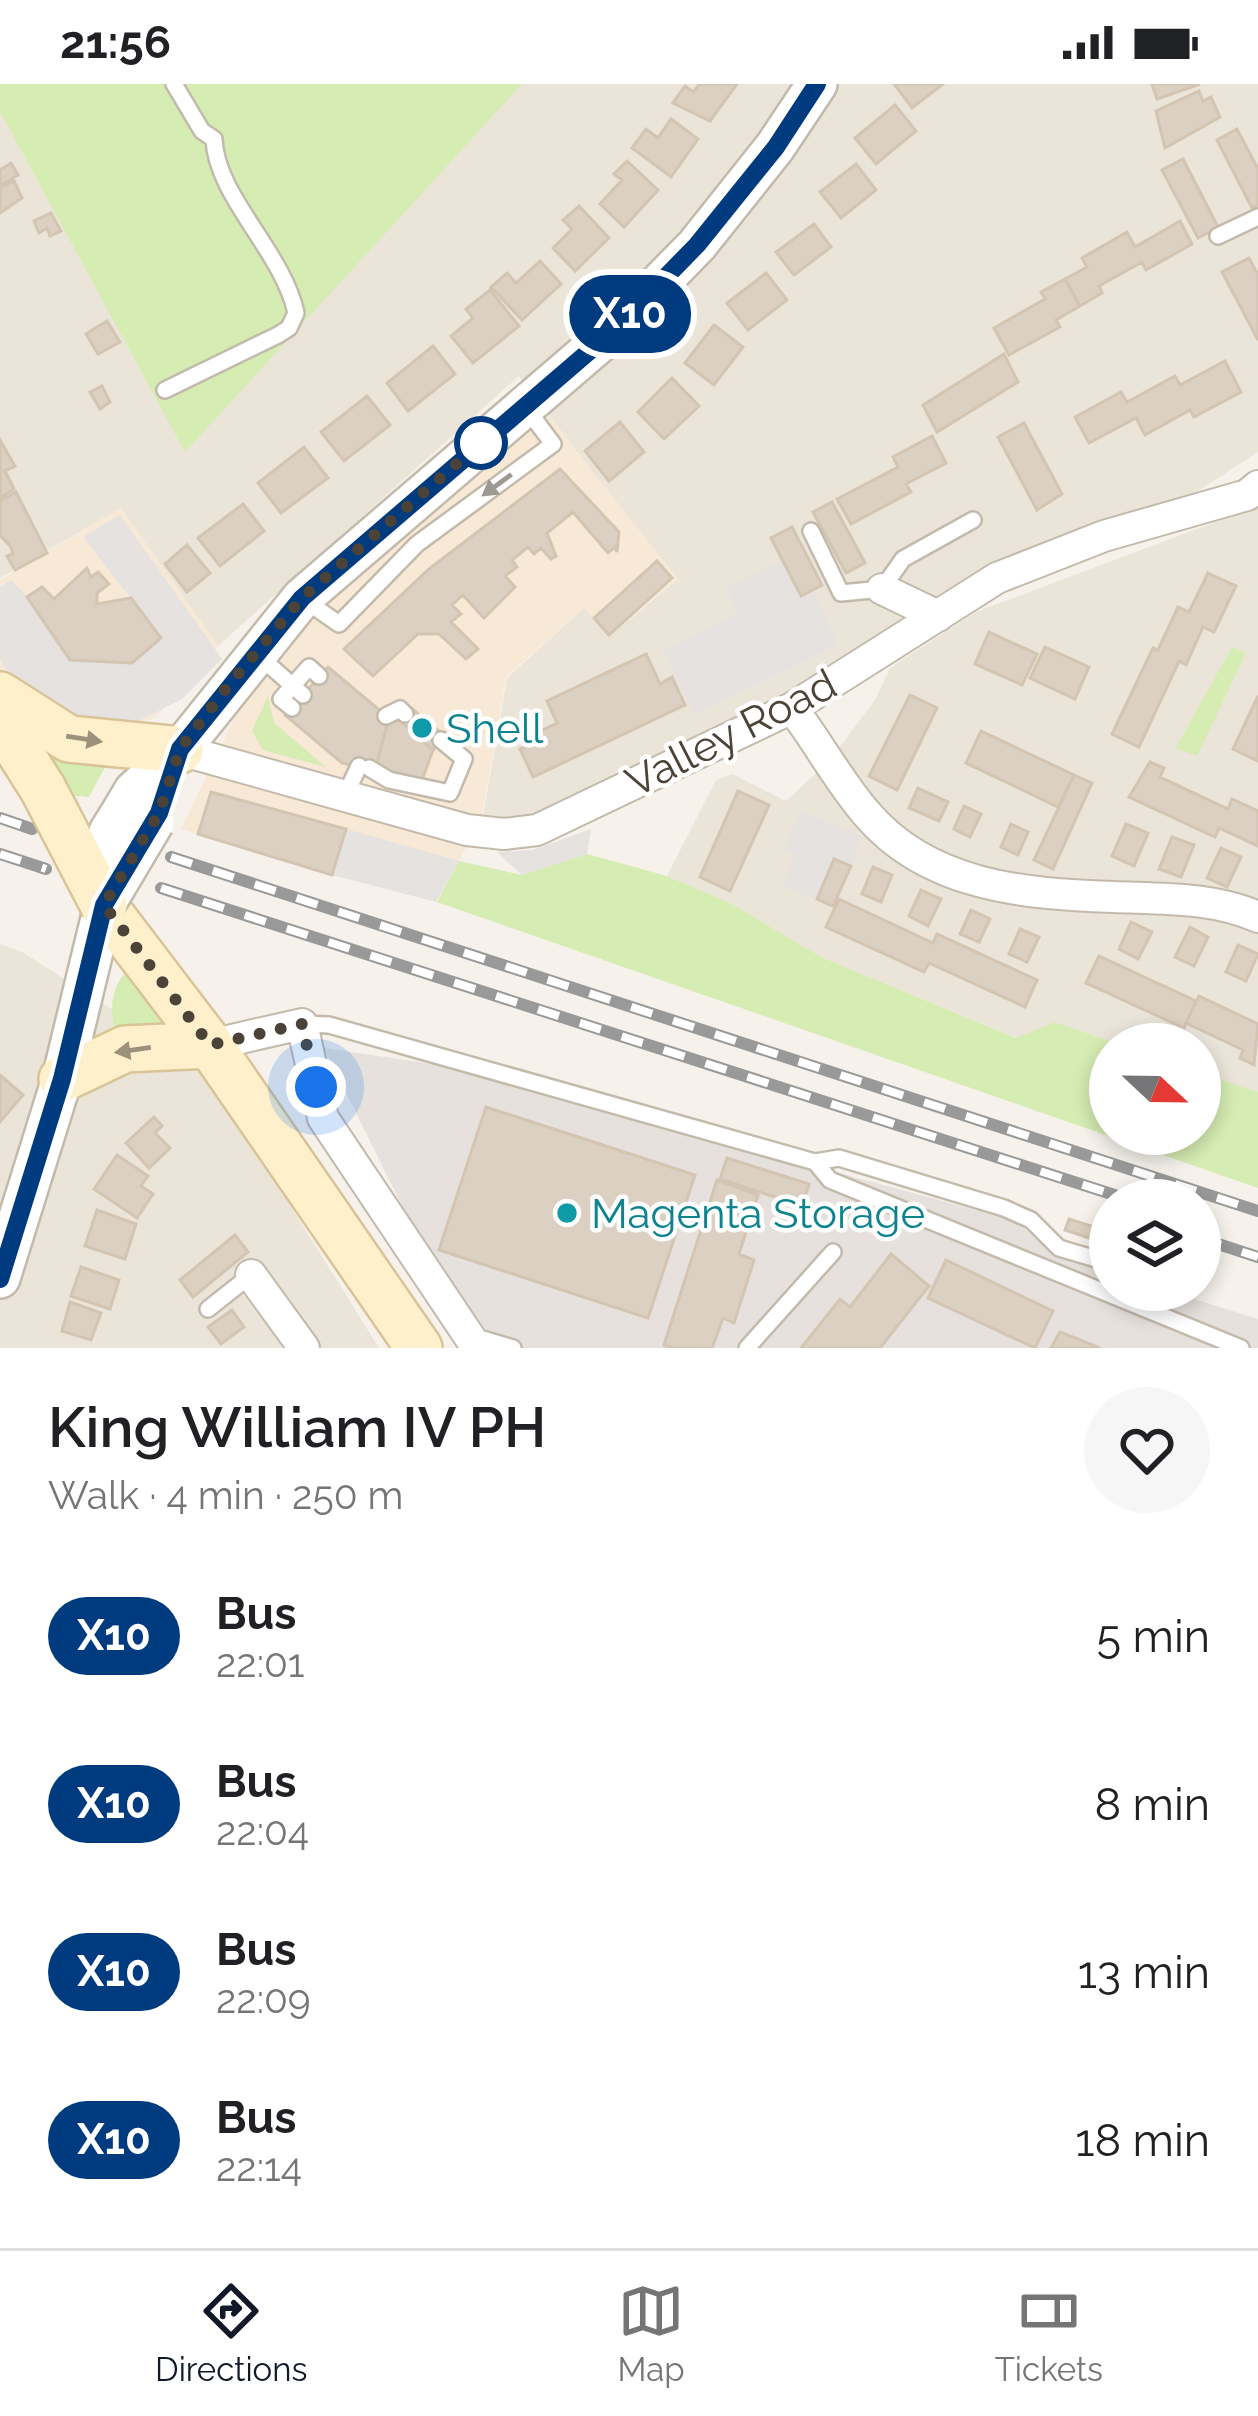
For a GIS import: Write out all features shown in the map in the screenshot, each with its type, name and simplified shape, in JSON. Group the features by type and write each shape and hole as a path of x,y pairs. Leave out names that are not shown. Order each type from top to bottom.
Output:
{"main road":[{"path":"0,695 69,739 180,749"},
{"path":"0,721 43,789 109,921 210,1045 419,1348"},
{"path":"62,1079 124,1048 210,1045"}],"street":[{"path":"0,1279 10,1212 62,1079 137,817 180,749 302,598 614,330 697,245 776,147 817,84"},
{"name":"Valley Road","path":"180,749 467,830 504,834 537,830 792,708 997,578 1104,536 1246,495 1258,486"},
{"path":"882,590 938,616"},
{"path":"792,708 868,816 920,858 954,875 1066,896 1222,904 1258,917"},
{"path":"210,1045 302,1024 323,1118 472,1341"},
{"path":"251,1275 304,1348"}],"lane":[{"path":"165,390 278,335 296,313 278,265 218,164 214,139 202,131 174,84"},
{"path":"1219,236 1258,217"},
{"path":"812,531 841,593 882,590 903,559 973,520"},
{"path":"256,653 296,696 309,668 319,676"},
{"path":"386,716 400,709 405,713"},
{"path":"344,797 364,767 389,780 449,793 464,759 441,740"},
{"path":"302,1024 329,1024 815,1162 838,1158 1004,1208 1031,1220 1059,1248 1089,1257"},
{"path":"815,1162 830,1180 1241,1348"},
{"path":"747,1348 832,1252"},
{"path":"208,1309 251,1275"},
{"path":"472,1341 513,1348"}],"shaded area":[{"path":"0,84 1258,84 1258,452 1198,491 970,578 793,692 532,822 482,822 507,678 584,608 610,636 676,581 519,376 218,646 121,508 0,578"},
{"path":"549,416 678,579 608,636 584,608 506,677 481,821 436,902 181,829 238,711 343,582"},
{"path":"1258,506 1258,1092 1221,1079 1221,1023 1089,1023 1089,1034 1055,1022 1017,1038 821,957 732,904 667,876 716,780 732,774 786,801 829,761 875,700 890,668 976,612"},
{"path":"121,508 218,646 155,718 100,733 25,696 0,672 0,580"},
{"path":"120,515 222,659 182,699 134,723 111,725 71,717 26,691 9,672 0,659 0,587 11,580 70,660 132,663 161,637 83,537"},
{"path":"782,561 800,596 812,591 838,644 694,714 663,650 738,614 727,588"},
{"path":"800,811 863,837 851,866 834,860 817,899 783,886 796,855 784,850"},
{"path":"346,829 459,861 436,902 332,875"},
{"path":"591,829 587,854 522,875 497,852 533,850"},
{"path":"0,944 24,953 205,1069 379,1348 0,1348"},
{"path":"324,1048 446,1066 1016,1221 1054,1255 1089,1266 1089,1311 1221,1311 1221,1307 1258,1319 1258,1348 499,1348 414,1230"}],"green space":[{"path":"0,84 522,84 185,452 0,111"},
{"path":"1232,647 1246,653 1197,756 1176,748"},
{"path":"268,696 274,723 326,767 263,750 252,731"},
{"path":"35,748 113,752 89,797 67,795"},
{"path":"587,854 667,876 732,904 821,957 1016,1038 1055,1022 1089,1034 1089,1129 437,902 459,861 522,875"},
{"path":"132,966 171,1032 117,1037 113,999"},
{"path":"1221,1079 1258,1092 1258,1188 1163,1155 1221,1155"}],"building":[{"path":"700,84 737,84 710,121 673,103 685,86 693,92"},
{"path":"894,84 943,84 912,108"},
{"path":"1152,84 1200,84 1157,99"},
{"path":"1199,91 1203,101 1211,97 1220,117 1165,148 1156,111"},
{"path":"895,105 916,131 876,164 855,138"},
{"path":"671,119 698,139 671,177 632,148 646,129 658,138"},
{"path":"1237,129 1258,169 1258,205 1252,208 1217,140"},
{"path":"1183,159 1218,227 1198,238 1162,170"},
{"path":"627,161 658,190 624,227 600,204 622,180 614,174"},
{"path":"11,163 18,175 0,186 0,170"},
{"path":"856,164 876,190 841,218 820,192"},
{"path":"14,181 22,198 0,213 0,188"},
{"path":"579,206 609,238 575,271 553,248 572,229 563,220"},
{"path":"51,213 61,231 50,236 47,228 39,233 34,221"},
{"path":"1180,221 1192,244 1146,270 1142,262 1099,286 1102,293 1080,306 1065,279 1087,267 1082,258 1127,232 1135,247"},
{"path":"814,224 831,247 794,275 776,252"},
{"path":"1249,258 1258,275 1258,340 1222,272"},
{"path":"540,261 561,284 522,320 491,287 507,273 516,283"},
{"path":"766,273 787,300 748,330 727,303"},
{"path":"1065,279 1080,306 1056,320 1060,327 1009,355 994,328 1045,299 1041,292"},
{"path":"490,290 519,326 473,363 451,336 473,318 466,309"},
{"path":"107,321 120,342 98,354 86,334"},
{"path":"714,325 743,347 714,385 685,363"},
{"path":"433,346 455,374 408,411 387,383"},
{"path":"1004,354 1018,382 937,432 923,405"},
{"path":"1225,361 1241,392 1194,417 1190,410 1145,435 1136,418 1089,443 1075,417 1121,392 1127,402 1175,376 1180,385"},
{"path":"672,378 699,406 664,439 638,412"},
{"path":"102,386 110,402 100,409 90,392"},
{"path":"367,396 390,425 344,461 321,432"},
{"path":"620,422 644,452 609,481 585,451"},
{"path":"1024,423 1062,494 1037,510 998,437"},
{"path":"932,436 946,463 906,484 911,492 851,524 837,499 898,467 893,457"},
{"path":"0,440 15,466 5,471 14,489 0,498"},
{"path":"304,447 328,478 281,513 258,483"},
{"path":"560,469 619,532 617,552 615,547 608,553 573,512 547,533 556,556 551,559 541,548 534,554 528,547 512,560 517,567 505,576 515,587 484,618 463,595 452,605 461,614 451,622 478,649 466,659 439,634 418,634 373,676 344,649 429,569"},
{"path":"16,492 47,553 15,570 7,556 13,554 11,547 0,535 0,501"},
{"path":"832,502 865,563 846,573 813,512"},
{"path":"243,504 264,531 220,566 198,538"},
{"path":"792,527 822,585 801,596 771,538"},
{"path":"187,545 210,573 187,592 165,564"},
{"path":"657,561 672,578 609,635 594,618"},
{"path":"87,568 91,577 98,572 109,584 97,593 97,604 131,598 161,638 132,663 70,660 27,597 42,587 54,599"},
{"path":"1208,573 1236,586 1214,632 1203,627 1186,665 1179,661 1139,747 1112,734 1153,648 1158,650 1178,607 1189,612"},
{"path":"989,632 1037,654 1022,685 975,664"},
{"path":"1045,647 1089,667 1075,699 1030,678"},
{"path":"646,654 660,684 672,677 685,705 533,777 520,749 533,743 530,736 557,723 547,701"},
{"name":"Shell","path":"328,667 389,718 375,770 342,763 285,715"},
{"path":"910,695 937,708 897,790 869,776"},
{"path":"1258,696 1258,761 1233,749"},
{"name":"Shell","path":"411,708 445,736 433,750 399,720"},
{"path":"389,718 399,720 433,750 421,783 375,770"},
{"path":"981,731 1074,775 1058,807 966,763"},
{"path":"1150,762 1164,768 1160,777 1228,809 1232,799 1258,811 1258,846 1219,828 1215,837 1129,797"},
{"path":"1074,775 1092,783 1053,869 1034,860"},
{"path":"918,788 948,802 939,821 909,808"},
{"path":"738,791 769,805 730,891 700,877"},
{"path":"211,792 346,829 332,875 198,834"},
{"path":"964,806 981,814 970,837 954,829"},
{"path":"1011,824 1028,832 1018,855 1001,847"},
{"path":"1126,824 1148,833 1134,866 1112,856"},
{"path":"1172,837 1194,845 1181,877 1159,869"},
{"path":"1221,848 1241,857 1227,887 1207,878"},
{"path":"834,859 851,866 833,906 817,899"},
{"path":"873,867 892,875 881,902 862,894"},
{"path":"921,890 941,899 928,926 909,916"},
{"path":"839,899 933,943 937,934 1037,980 1025,1007 929,963 924,972 826,927"},
{"path":"971,910 990,919 979,942 960,934"},
{"path":"1131,922 1152,932 1138,959 1119,949"},
{"path":"1190,927 1208,937 1194,966 1175,957"},
{"path":"1020,929 1039,937 1027,962 1009,954"},
{"path":"1238,945 1258,954 1246,981 1226,972"},
{"path":"1099,956 1196,1001 1186,1023 1173,1023 1086,983"},
{"path":"1199,996 1258,1024 1254,1065 1240,1058 1243,1050 1221,1040 1221,1023 1186,1023"},
{"path":"0,1075 23,1095 0,1122"},
{"name":"Magenta Storage","path":"486,1107 695,1175 648,1318 439,1250"},
{"path":"154,1117 162,1126 155,1133 170,1148 149,1168 126,1143"},
{"path":"117,1155 148,1176 141,1186 153,1194 137,1218 94,1189"},
{"path":"727,1158 809,1184 802,1206 720,1179"},
{"path":"717,1180 758,1195 739,1254 754,1260 734,1323 723,1318 712,1348 673,1348 664,1345"},
{"path":"97,1210 136,1224 125,1259 85,1246"},
{"path":"1069,1219 1089,1225 1089,1238 1065,1230"},
{"path":"235,1235 248,1252 193,1297 180,1280"},
{"path":"891,1254 929,1286 880,1348 801,1348 840,1299 850,1307"},
{"path":"946,1260 1053,1311 1035,1348 928,1298"},
{"path":"81,1267 119,1280 110,1309 71,1296"},
{"path":"70,1302 101,1313 91,1340 62,1331"},
{"path":"232,1310 244,1327 221,1344 208,1327"},
{"path":"1060,1332 1100,1348 1051,1348"}],"railway":[{"path":"0,818 32,829"},
{"path":"0,854 46,869"},
{"path":"171,857 1258,1211"},
{"path":"161,888 1089,1187"},
{"path":"1221,1245 1258,1257"}],"bus line":[{"name":"X10","path":"0,1279 62,1079 104,905 159,813 180,749 302,598 614,330 697,245 776,147 817,84"}],"place":[{"name":"Shell","path":"422,728"},
{"name":"Magenta Storage","path":"567,1213"}],"route":[{"path":"316,1087 302,1024 210,1045 104,905 159,813 180,749 228,686 302,598 492,433 481,443"}]}
